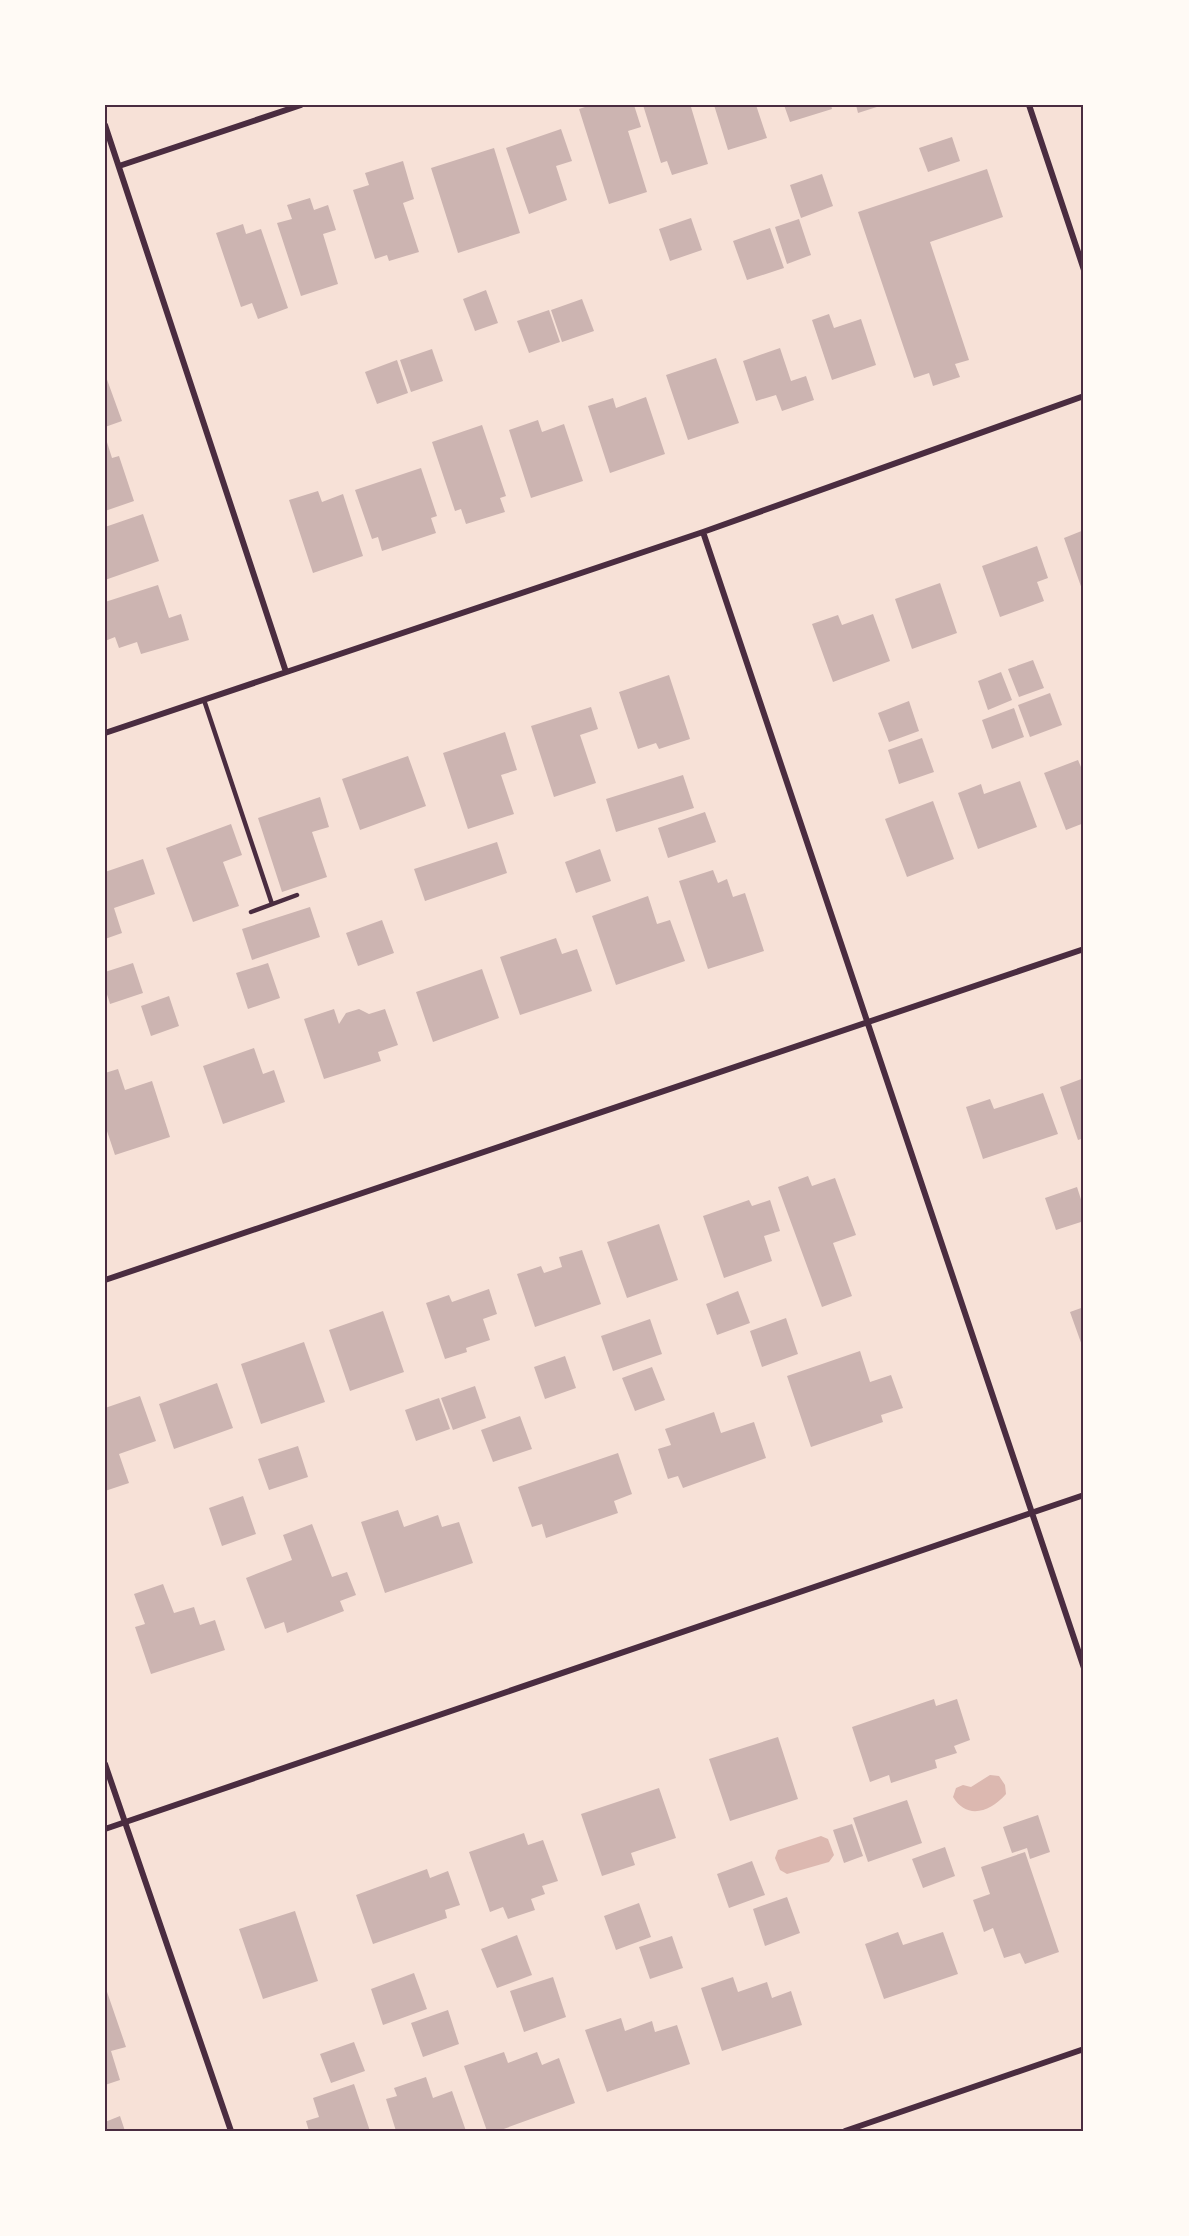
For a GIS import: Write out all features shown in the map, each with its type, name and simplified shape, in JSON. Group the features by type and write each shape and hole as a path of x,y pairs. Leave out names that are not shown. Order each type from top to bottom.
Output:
{"street":[{"path":"118,166 302,105"},
{"path":"1029,105 1084,270"},
{"path":"105,125 286,672"},
{"path":"105,733 703,532 1084,396"},
{"path":"703,532 1084,1668"},
{"path":"105,1281 1084,949"},
{"path":"105,1829 1084,1495"},
{"path":"105,1764 231,2131"},
{"path":"845,2131 1084,2049"}],"lane":[{"path":"204,700 272,904"},
{"path":"251,912 297,896"}],"shaded area":[{"path":"990,1775 999,1776 1005,1785 1006,1794 993,1805 979,1811 972,1811 965,1809 953,1797 956,1788 963,1785 971,1787"},
{"path":"821,1836 828,1839 834,1855 829,1862 787,1874 780,1870 775,1858 778,1850"}],"building":[{"path":"591,105 634,105 641,127 628,131 647,192 609,204 579,109"},
{"path":"643,105 696,105 691,107 708,164 672,175 667,161 661,163"},
{"path":"714,105 756,105 767,138 728,150"},
{"path":"784,105 831,105 832,109 790,122"},
{"path":"856,105 883,105 858,113"},
{"path":"561,129 572,161 556,166 567,200 529,214 506,148"},
{"path":"952,137 960,161 928,172 919,148"},
{"path":"494,148 520,233 458,253 431,168"},
{"path":"403,161 414,199 403,203 419,252 389,261 387,255 375,259 353,190 369,185 365,173"},
{"path":"987,169 1003,217 930,242 969,360 955,364 960,377 933,386 929,373 914,378 858,212"},
{"path":"822,174 833,206 801,218 790,185"},
{"path":"310,198 314,210 328,205 336,230 323,234 338,284 301,296 277,223 292,219 287,205"},
{"path":"691,218 702,250 670,261 659,229"},
{"path":"799,219 811,255 787,264 775,227"},
{"path":"243,224 246,234 261,229 288,308 258,319 252,303 241,307 216,233"},
{"path":"770,228 784,268 747,280 733,241"},
{"path":"486,290 498,323 475,331 463,299"},
{"path":"582,299 594,331 562,342 551,310"},
{"path":"549,310 560,342 529,353 517,321"},
{"path":"829,314 834,328 861,319 876,365 832,380 812,320"},
{"path":"780,348 791,381 806,376 814,400 782,411 776,395 756,401 743,361"},
{"path":"432,349 443,381 411,392 400,360"},
{"path":"716,358 739,423 688,440 666,375"},
{"path":"397,360 408,393 377,404 365,372"},
{"path":"105,374 122,421 105,427"},
{"path":"646,397 665,454 610,473 588,406 613,398 616,408"},
{"path":"538,420 542,432 564,424 583,481 531,498 509,430"},
{"path":"482,425 506,496 500,498 505,512 466,524 461,509 455,511 432,442"},
{"path":"106,439 112,458 119,456 134,501 105,511"},
{"path":"421,468 437,516 431,518 436,533 382,551 378,537 372,539 355,490"},
{"path":"318,491 322,502 343,494 363,556 313,573 289,500"},
{"path":"143,514 159,561 105,580 105,527"},
{"path":"1084,530 1084,595 1064,538"},
{"path":"1037,546 1048,578 1037,582 1044,601 1000,617 982,566"},
{"path":"940,583 957,633 912,649 895,599"},
{"path":"158,585 169,618 181,614 189,640 141,654 137,642 119,648 115,637 105,641 105,602"},
{"path":"873,614 890,661 833,682 812,624 838,615 842,625"},
{"path":"1033,660 1044,688 1019,697 1008,669"},
{"path":"1001,672 1012,700 988,710 978,681"},
{"path":"669,675 690,739 659,749 656,743 638,749 619,692"},
{"path":"1050,693 1062,725 1030,737 1018,705"},
{"path":"909,701 919,731 889,742 878,713"},
{"path":"591,707 598,729 580,735 596,783 554,797 531,726"},
{"path":"1014,708 1024,737 992,749 982,720"},
{"path":"505,732 517,770 501,775 514,814 468,829 443,753"},
{"path":"922,738 934,772 899,784 888,750"},
{"path":"408,756 426,806 360,830 342,779"},
{"path":"1078,760 1084,774 1084,823 1066,830 1044,773"},
{"path":"683,775 694,808 616,832 606,799"},
{"path":"1020,781 1037,827 978,849 958,793 981,784 984,794"},
{"path":"320,797 329,827 312,832 327,877 282,892 258,818"},
{"path":"933,801 954,859 907,877 885,819"},
{"path":"705,812 716,842 668,858 658,828"},
{"path":"231,824 242,855 223,862 239,906 193,922 166,848"},
{"path":"497,842 507,873 425,901 414,869"},
{"path":"600,849 611,881 576,893 565,862"},
{"path":"143,859 155,894 114,908 122,933 105,939 105,872"},
{"path":"713,870 718,883 727,879 733,897 745,893 764,951 708,969 679,881"},
{"path":"648,896 657,924 670,920 685,961 616,985 592,916"},
{"path":"310,907 320,937 252,960 242,929"},
{"path":"382,920 394,953 358,966 346,933"},
{"path":"556,938 562,954 577,949 592,991 520,1015 500,957"},
{"path":"133,963 143,993 110,1004 105,988 105,972"},
{"path":"268,963 280,998 248,1009 236,973"},
{"path":"482,969 499,1018 433,1042 416,992"},
{"path":"169,996 179,1026 151,1036 141,1006"},
{"path":"334,1009 339,1024 346,1013 359,1009 369,1014 385,1009 398,1045 378,1052 381,1061 324,1079 304,1019"},
{"path":"254,1048 263,1074 274,1070 285,1102 223,1124 203,1066"},
{"path":"118,1069 125,1090 152,1081 170,1137 115,1155 105,1125 105,1073"},
{"path":"1084,1078 1084,1138 1078,1140 1060,1087"},
{"path":"1043,1093 1058,1134 983,1159 966,1107 990,1099 994,1109"},
{"path":"808,1176 812,1186 835,1178 856,1235 833,1243 852,1296 822,1307 778,1187"},
{"path":"1077,1187 1084,1209 1084,1221 1056,1230 1045,1198"},
{"path":"749,1200 752,1206 770,1200 780,1231 764,1236 772,1261 724,1278 703,1216"},
{"path":"659,1224 678,1280 627,1298 607,1242"},
{"path":"582,1250 601,1304 535,1327 517,1274 541,1266 544,1273 562,1267 559,1257"},
{"path":"489,1289 497,1314 483,1319 490,1340 466,1348 467,1352 445,1359 426,1303 449,1295 452,1302"},
{"path":"738,1291 750,1323 717,1335 706,1304"},
{"path":"1084,1307 1084,1351 1070,1312"},
{"path":"383,1311 404,1372 350,1391 329,1330"},
{"path":"786,1318 798,1354 762,1367 750,1331"},
{"path":"650,1319 662,1354 613,1371 601,1336"},
{"path":"304,1342 325,1402 261,1424 241,1364"},
{"path":"860,1351 870,1382 891,1375 903,1408 881,1415 883,1422 811,1447 787,1376"},
{"path":"565,1356 576,1388 545,1399 534,1367"},
{"path":"652,1367 665,1400 635,1411 622,1378"},
{"path":"217,1383 233,1428 174,1449 159,1404"},
{"path":"475,1386 486,1418 453,1430 441,1398"},
{"path":"140,1396 156,1441 119,1454 129,1483 105,1491 105,1408"},
{"path":"439,1398 450,1429 416,1441 405,1410"},
{"path":"714,1412 721,1433 754,1422 766,1458 683,1488 678,1476 668,1479 658,1449 671,1445 665,1429"},
{"path":"520,1416 532,1449 493,1462 481,1430"},
{"path":"298,1446 308,1477 269,1490 258,1459"},
{"path":"618,1453 632,1494 614,1501 618,1513 546,1538 542,1524 532,1527 518,1487"},
{"path":"243,1496 256,1534 222,1546 209,1508"},
{"path":"398,1510 404,1527 438,1515 442,1527 459,1522 473,1563 385,1593 361,1522"},
{"path":"312,1524 332,1577 347,1572 356,1595 340,1601 344,1611 287,1633 284,1622 265,1629 246,1578 292,1560 283,1535"},
{"path":"163,1584 174,1613 194,1607 200,1625 215,1620 225,1650 151,1674 135,1627 145,1624 134,1594"},
{"path":"934,1699 936,1706 957,1699 970,1740 954,1746 957,1753 935,1760 937,1768 891,1783 889,1775 870,1782 852,1727"},
{"path":"778,1737 798,1799 730,1821 709,1759"},
{"path":"659,1788 676,1838 631,1853 635,1865 602,1876 581,1814"},
{"path":"907,1800 922,1843 868,1862 853,1818"},
{"path":"1038,1815 1050,1852 1030,1859 1027,1848 1012,1853 1003,1827"},
{"path":"852,1824 863,1856 844,1863 833,1830"},
{"path":"524,1833 528,1845 543,1840 558,1881 542,1886 545,1894 531,1899 535,1910 508,1919 503,1907 490,1912 469,1852"},
{"path":"945,1847 955,1876 923,1888 912,1859"},
{"path":"1025,1852 1059,1952 1025,1964 1020,1953 1004,1958 993,1928 984,1932 973,1900 990,1894 981,1867"},
{"path":"752,1861 765,1895 729,1908 717,1874"},
{"path":"427,1869 430,1878 448,1871 460,1905 445,1910 447,1918 373,1944 356,1895"},
{"path":"787,1897 800,1933 765,1946 753,1909"},
{"path":"639,1903 651,1937 616,1950 604,1916"},
{"path":"295,1911 318,1981 263,1999 239,1929"},
{"path":"898,1932 903,1945 943,1932 958,1974 884,1999 865,1944"},
{"path":"517,1935 532,1975 497,1988 481,1949"},
{"path":"672,1936 683,1968 650,1979 639,1947"},
{"path":"414,1973 427,2009 383,2025 371,1989"},
{"path":"553,1977 566,2017 524,2032 510,1991"},
{"path":"733,1977 738,1992 767,1982 772,1998 791,1991 802,2025 722,2051 701,1988"},
{"path":"105,1986 126,2047 111,2051 120,2080 105,2085"},
{"path":"448,2010 459,2044 423,2057 411,2023"},
{"path":"621,2018 625,2031 652,2021 655,2032 677,2025 690,2064 607,2092 585,2030"},
{"path":"354,2042 365,2071 331,2083 320,2054"},
{"path":"504,2052 508,2063 537,2052 542,2065 559,2058 575,2103 498,2131 487,2131 464,2066"},
{"path":"426,2077 433,2098 452,2091 466,2131 396,2131 386,2099 397,2096 394,2088"},
{"path":"354,2084 370,2131 309,2131 306,2121 319,2117 313,2098"},
{"path":"120,2116 125,2131 105,2131 105,2122"}]}
